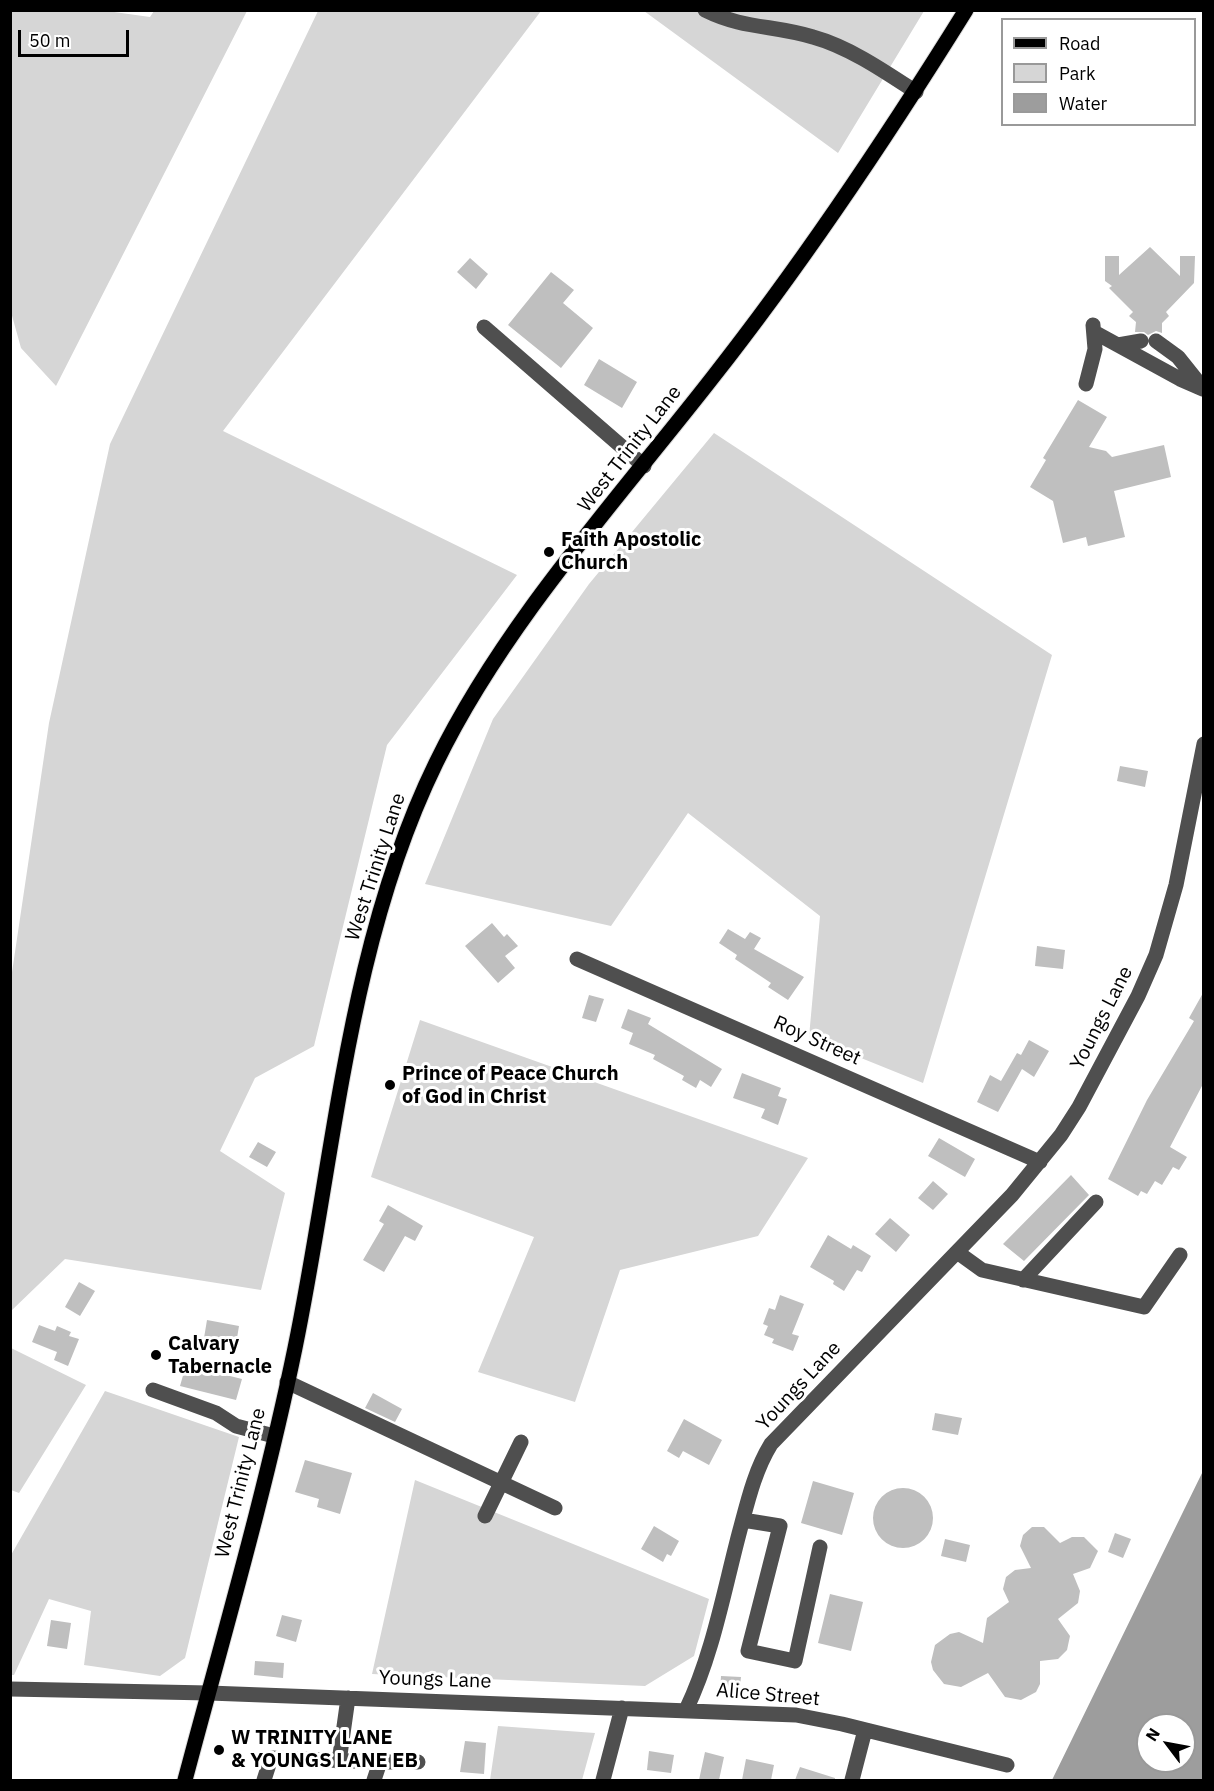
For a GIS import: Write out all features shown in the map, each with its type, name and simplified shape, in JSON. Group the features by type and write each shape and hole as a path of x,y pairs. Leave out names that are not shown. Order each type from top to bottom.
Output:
{"main road":[{"name":"West Trinity Lane","path":"185,1780 287,1382 356,1014 377,918 405,833 436,762 483,678 541,596 761,315 916,92 966,10"}],"street":[{"path":"705,10 729,22 813,37 850,53 916,92"},
{"path":"484,327 644,466"},
{"path":"1086,384 1095,350 1093,327 1118,345 1203,389 1178,357 1149,341 1118,345"},
{"name":"Youngs Lane","path":"10,1689 209,1693 686,1710 706,1660 757,1472 771,1444 957,1252 1040,1162 1084,1098 1138,996 1156,955 1199,790 1203,744"},
{"name":"Roy Street","path":"577,959 1040,1162"},
{"path":"1023,1280 1096,1202"},
{"path":"957,1252 982,1270 1144,1307 1180,1255"},
{"path":"287,1382 555,1508"},
{"path":"153,1390 216,1413 236,1426 274,1436"},
{"path":"485,1516 521,1443"},
{"path":"743,1520 780,1526 748,1651 795,1661 820,1547"},
{"path":"339,1762 348,1698"},
{"path":"603,1780 622,1708"},
{"name":"Alice Street","path":"686,1710 796,1715 1007,1766"},
{"path":"852,1780 865,1730"},
{"path":"264,1780 271,1758 339,1762 418,1762"},
{"path":"374,1780 380,1762"}],"green space":[{"path":"10,11 107,11 150,17 154,11 247,11 56,386 21,348 11,312"},
{"path":"318,11 541,11 223,431 517,575 387,745 314,1046 255,1078 220,1151 285,1193 261,1290 65,1259 11,1311 11,979 49,723 110,444"},
{"path":"644,11 924,11 838,153"},
{"path":"714,433 1052,655 923,1083 809,1037 820,916 688,813 611,926 425,884 493,719 589,584"},
{"path":"420,1020 808,1158 758,1236 620,1270 575,1402 478,1372 534,1237 371,1177"},
{"path":"11,1348 86,1385 19,1493 11,1490"},
{"path":"105,1391 239,1437 185,1658 160,1676 84,1665 91,1611 49,1599 14,1675 11,1675 11,1555"},
{"path":"415,1480 709,1599 694,1656 645,1686 372,1674"},
{"path":"498,1726 595,1733 582,1780 490,1780"}],"water":[{"path":"1203,1471 1203,1780 1052,1780"}],"building":[{"path":"1150,247 1180,276 1180,256 1195,256 1194,283 1166,312 1169,316 1162,323 1162,333 1156,331 1148,335 1144,332 1135,332 1136,322 1129,316 1133,312 1109,288 1112,286 1105,281 1105,256 1119,256 1119,275"},
{"path":"470,258 488,274 476,289 457,272"},
{"path":"551,272 574,290 563,303 593,328 561,368 508,325"},
{"path":"599,359 637,382 622,408 584,385"},
{"path":"1078,400 1107,417 1089,447 1106,451 1112,457 1164,445 1171,477 1114,491 1125,537 1088,546 1086,537 1063,543 1053,501 1030,487 1046,460 1043,458"},
{"path":"1120,766 1148,771 1145,787 1117,781"},
{"path":"492,923 504,937 507,934 518,946 505,956 515,968 498,983 465,946"},
{"path":"728,929 745,939 750,932 761,938 754,949 804,977 788,1000 768,987 771,983 735,959 737,955 719,943"},
{"path":"1037,946 1065,950 1063,969 1035,966"},
{"path":"1203,993 1203,1084 1170,1147 1187,1157 1179,1170 1173,1167 1162,1185 1155,1181 1147,1194 1141,1191 1138,1196 1108,1179 1147,1100 1194,1021 1189,1018"},
{"path":"589,995 604,999 596,1022 582,1018"},
{"path":"628,1009 651,1018 648,1024 722,1069 711,1087 700,1080 696,1088 682,1080 684,1076 653,1059 655,1055 629,1044 633,1033 621,1028"},
{"path":"1029,1040 1049,1051 1034,1077 1022,1069 998,1112 977,1102 990,1075 1001,1081 1017,1053 1021,1055"},
{"path":"742,1073 781,1088 778,1096 787,1099 778,1125 761,1118 765,1109 733,1098"},
{"path":"939,1138 975,1159 965,1177 928,1156"},
{"path":"258,1142 276,1152 267,1167 249,1157"},
{"path":"1071,1175 1089,1195 1024,1261 1003,1244"},
{"path":"933,1181 948,1194 933,1210 918,1198"},
{"path":"388,1205 423,1226 415,1241 405,1236 384,1272 363,1260 384,1224 379,1221"},
{"path":"890,1218 910,1235 896,1252 875,1234"},
{"path":"828,1235 851,1249 853,1245 871,1256 862,1272 857,1270 844,1291 833,1284 834,1281 810,1267"},
{"path":"79,1282 95,1291 80,1316 65,1307"},
{"path":"780,1295 804,1304 792,1334 799,1336 793,1351 772,1343 774,1339 764,1335 768,1326 763,1324 769,1308 775,1310"},
{"path":"207,1320 239,1326 236,1344 204,1338"},
{"path":"39,1325 55,1331 57,1326 71,1332 69,1336 79,1339 68,1366 54,1360 57,1352 32,1342"},
{"path":"186,1365 242,1379 236,1400 180,1386"},
{"path":"373,1393 402,1409 395,1422 365,1408"},
{"path":"935,1413 962,1418 958,1435 932,1430"},
{"path":"684,1419 722,1440 709,1465 683,1451 679,1458 667,1451"},
{"path":"305,1460 352,1473 340,1514 317,1507 319,1499 295,1492"},
{"path":"813,1481 854,1493 842,1535 801,1523"},
{"path":"897,1488 909,1488 925,1496 931,1506 933,1518 931,1530 925,1540 909,1548 897,1548 881,1540 873,1524 873,1512 881,1496"},
{"path":"654,1526 679,1541 671,1556 667,1554 663,1562 641,1549"},
{"path":"1032,1527 1044,1527 1060,1543 1072,1537 1084,1537 1098,1551 1090,1568 1073,1574 1080,1591 1078,1603 1058,1619 1070,1636 1067,1650 1058,1659 1040,1661 1040,1684 1036,1692 1021,1700 1005,1697 988,1673 961,1687 944,1684 933,1670 931,1662 935,1645 950,1634 959,1632 983,1643 987,1618 1009,1602 1003,1589 1006,1577 1015,1570 1031,1568 1020,1546 1023,1535"},
{"path":"1115,1533 1131,1539 1123,1558 1108,1552"},
{"path":"945,1539 970,1545 966,1562 941,1556"},
{"path":"830,1594 863,1602 851,1651 818,1643"},
{"path":"282,1615 302,1620 296,1642 276,1636"},
{"path":"51,1620 71,1623 67,1649 47,1646"},
{"path":"255,1661 284,1663 283,1678 254,1675"},
{"path":"721,1676 741,1677 739,1694 720,1693"},
{"path":"465,1741 486,1743 484,1774 460,1772"},
{"path":"649,1751 674,1755 671,1773 647,1770"},
{"path":"705,1752 724,1757 719,1780 699,1780"},
{"path":"746,1759 774,1765 771,1780 742,1780"},
{"path":"800,1767 835,1778 835,1780 795,1780"}],"place":[{"name":"Faith Apostolic Church","path":"549,552"},
{"name":"Prince of Peace Church of God in Christ","path":"390,1085"},
{"name":"Calvary Tabernacle","path":"156,1355"},
{"name":"W TRINITY LANE & YOUNGS LANE EB","path":"219,1750"}]}
